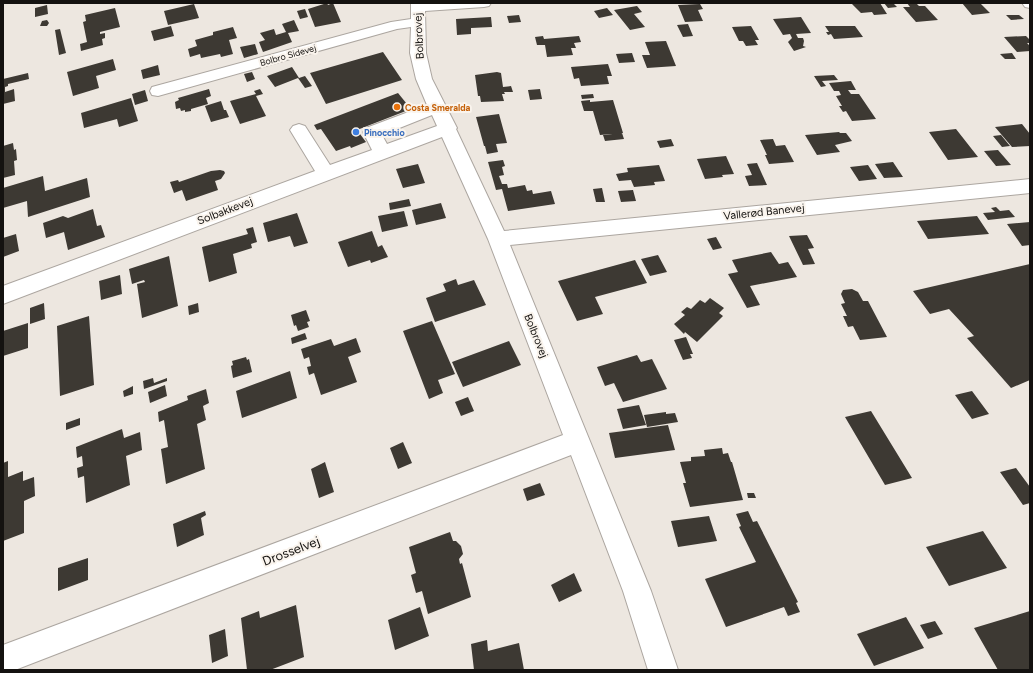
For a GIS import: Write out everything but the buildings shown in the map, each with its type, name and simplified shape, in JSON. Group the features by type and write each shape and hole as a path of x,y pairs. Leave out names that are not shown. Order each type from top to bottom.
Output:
{"street":[{"name":"Bolbro Sidevej","path":"158,91 396,25 418,11 484,3"},
{"name":"Bolbrovej","path":"418,11 420,59 424,79 448,128 498,239 637,591 663,670"},
{"path":"362,35 371,48"},
{"path":"315,48 322,62"},
{"path":"382,152 372,132 438,107"},
{"name":"Solbakkevej","path":"3,295 448,128"},
{"path":"299,130 326,173"},
{"name":"Vallerød Banevej","path":"498,239 1030,186"},
{"name":"Drosselvej","path":"3,660 578,441"}],"place":[{"name":"Costa Smeralda","path":"397,107"},
{"name":"Pinocchio","path":"356,132"}]}
